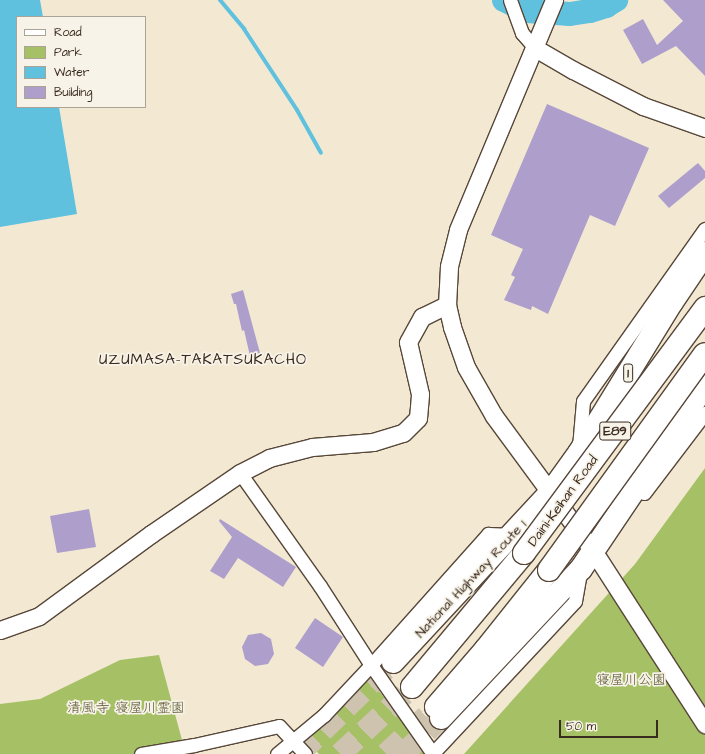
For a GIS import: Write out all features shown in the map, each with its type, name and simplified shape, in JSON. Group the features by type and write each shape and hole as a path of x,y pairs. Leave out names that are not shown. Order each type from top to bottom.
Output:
{"highway":[{"name":"National Highway Route 1","path":"394,662 513,535 551,492 579,452 672,302 705,253"},
{"name":"Daini-Keihan Road","path":"412,687 524,553 705,308"},
{"name":"Daini-Keihan Road","path":"581,569 439,712 486,649 549,570 705,354"},
{"path":"581,569 594,552 705,385"}],"street":[{"path":"510,0 522,33 535,48 572,70 643,106 705,128"},
{"path":"554,0 544,28 458,230 449,267 447,306 452,327 466,368 494,416 594,552 705,724"},
{"path":"579,452 583,401 705,229"},
{"path":"0,630 39,616 151,534 240,473 269,458 312,447 373,442 403,433 418,418 420,394 408,342 422,317 447,306"},
{"path":"618,515 638,501 705,413"},
{"path":"240,473 320,586 371,665 433,754 575,601 581,569"},
{"path":"277,754 324,715 371,665 488,534 513,535"},
{"path":"141,754 194,745 279,726 305,754"}],"green space":[{"name":"寝屋川公園","path":"705,468 705,754 464,754 635,564"},
{"name":"清風寺 寝屋川霊園","path":"159,655 182,740 181,754 0,754 0,704 40,699 120,660"},
{"path":"367,676 429,754 319,754 304,739"}],"water":[{"path":"0,0 40,0 43,16 16,16 16,108 59,108 77,214 0,227"}],"building":[{"path":"663,0 705,0 705,76 676,46 642,64 623,30 643,19 657,45 683,21"},
{"path":"547,104 649,148 615,226 590,215 548,314 532,306 531,310 504,300 515,277 511,275 523,249 491,235"},
{"path":"698,163 705,171 705,178 669,208 658,196"},
{"path":"243,290 260,353 250,356 244,330 242,331 236,304 234,304 231,294"},
{"path":"89,509 96,547 57,553 50,516"},
{"path":"220,519 296,567 283,587 238,558 224,579 210,571 232,537 219,521"},
{"path":"315,618 343,637 323,667 295,648"},
{"path":"261,633 271,639 274,654 268,664 255,666 245,659 242,647 248,635"}],"waterway":[{"path":"220,0 244,29 297,110 321,153"},
{"path":"504,0 527,11 570,14 590,11 606,6 616,0"}],"tunnel":[{"path":"299,754 393,662"},
{"path":"340,754 412,687"},
{"path":"386,754 436,707"},
{"path":"403,754 441,718"}],"district":[{"name":"UZUMASA-TAKATSUKACHO","path":"203,360"}]}
